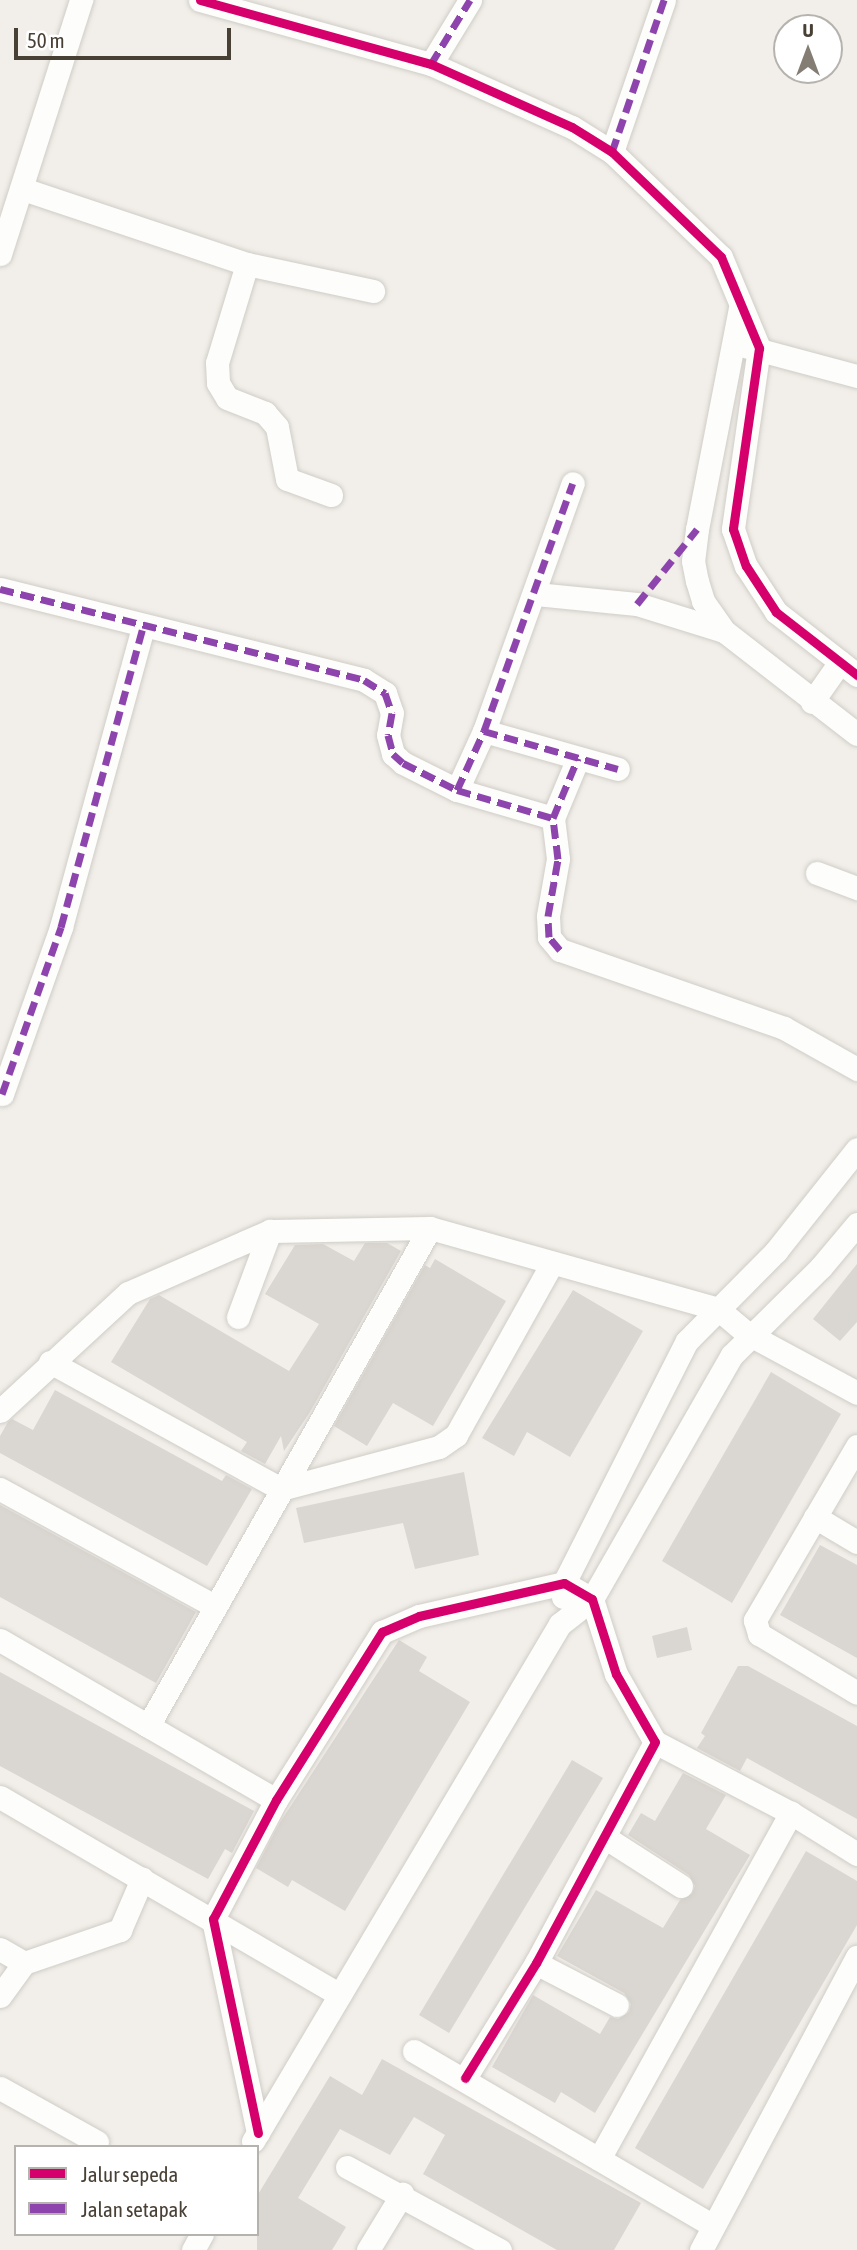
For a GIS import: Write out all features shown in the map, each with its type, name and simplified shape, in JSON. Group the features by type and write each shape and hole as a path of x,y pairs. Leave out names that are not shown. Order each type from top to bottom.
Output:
{"street":[{"path":"0,254 23,189 81,0"},
{"path":"200,0 430,64 572,127 612,152 720,257 759,348 733,529 746,566 776,612 848,669 812,702"},
{"path":"430,64 470,0"},
{"path":"612,152 664,0"},
{"path":"23,189 247,264 373,291"},
{"path":"247,264 217,363 218,383 227,398 265,413 277,427 287,479 331,495"},
{"path":"740,308 693,561 703,601 724,631 812,702 857,734"},
{"path":"733,344 759,348 857,376"},
{"path":"457,790 484,732 536,594 573,483"},
{"path":"0,589 143,628 364,680 385,693 392,713 388,735 393,754 457,790 553,818"},
{"path":"536,594 637,604 724,631"},
{"path":"2,1094 61,928 143,628"},
{"path":"484,732 618,769"},
{"path":"578,758 553,818 558,859 548,916 550,937 561,950 784,1028 857,1069"},
{"path":"817,873 857,888"},
{"path":"561,1624 564,1583 687,1341 776,1251 857,1149"},
{"path":"254,2140 561,1624 592,1599 748,1334 821,1267 857,1224"},
{"path":"0,1411 50,1362 128,1293 270,1231 430,1228 551,1265 718,1309 748,1334 857,1394"},
{"path":"148,1726 214,1605 430,1228"},
{"path":"238,1317 270,1231"},
{"path":"50,1362 281,1489 439,1447 456,1435 551,1265"},
{"path":"857,1446 755,1620 755,1628 857,1693"},
{"path":"0,1489 214,1605"},
{"path":"815,1517 857,1542"},
{"path":"254,2140 213,1919 276,1800 382,1632 419,1616 564,1583 592,1599 616,1674 655,1742 791,1813 857,1854"},
{"path":"0,1640 276,1800"},
{"path":"465,2078 536,1963 606,1838 655,1742"},
{"path":"0,1797 340,1995"},
{"path":"599,2159 791,1813"},
{"path":"606,1838 681,1886"},
{"path":"0,1996 24,1963 120,1930 142,1878"},
{"path":"0,1949 24,1963"},
{"path":"701,2250 857,1957"},
{"path":"536,1963 617,2006"},
{"path":"414,2052 465,2078 713,2226"},
{"path":"0,2088 97,2142"},
{"path":"347,2167 402,2194 500,2250"},
{"path":"368,2250 402,2194"}],"building":[{"path":"365,1243 387,1243 401,1251 310,1412 284,1451 281,1436 265,1464 241,1451 247,1442 111,1362 150,1299 159,1295 289,1371 319,1324 265,1294 295,1245 323,1244 354,1261"},
{"path":"435,1259 506,1301 433,1426 393,1403 367,1446 334,1426 425,1265 430,1268"},
{"path":"857,1264 857,1322 840,1341 813,1319"},
{"path":"573,1290 643,1331 570,1457 527,1432 514,1456 482,1438"},
{"path":"771,1372 841,1414 732,1603 662,1561"},
{"path":"55,1390 222,1481 226,1475 252,1489 207,1566 0,1453 0,1436 8,1422 12,1419 33,1430"},
{"path":"464,1472 479,1555 415,1569 403,1523 304,1543 296,1508"},
{"path":"0,1505 196,1612 156,1683 0,1597"},
{"path":"820,1545 857,1565 857,1658 780,1615"},
{"path":"687,1627 692,1650 657,1658 652,1636"},
{"path":"399,1640 427,1657 419,1671 470,1702 345,1911 292,1880 288,1887 256,1868 279,1824"},
{"path":"738,1666 748,1666 857,1726 857,1819 747,1758 740,1771 697,1748 705,1736 701,1733"},
{"path":"0,1672 254,1811 232,1853 225,1849 208,1879 0,1766"},
{"path":"572,1760 603,1778 449,2033 419,2015"},
{"path":"683,1773 726,1795 706,1829 750,1855 595,2113 561,2092 555,2103 492,2067 533,1995 600,2034 610,2017 618,2019 629,2012 631,2004 624,1993 557,1956 596,1890 663,1928 680,1900 692,1894 695,1886 689,1875 628,1835 641,1813 655,1821"},
{"path":"806,1851 857,1881 857,1925 703,2189 635,2148"},
{"path":"382,2059 641,2203 614,2250 557,2250 423,2174 445,2135 414,2117 390,2155 340,2129 298,2198 346,2227 332,2250 257,2250 259,2193 330,2076 362,2095"}],"marked path":[{"path":"431,64 470,0"},
{"path":"612,152 664,0"},
{"path":"457,790 484,731 573,483"},
{"path":"637,604 697,529"},
{"path":"0,589 364,680 385,693 392,713 388,735 393,754 403,763 457,790 553,818"},
{"path":"2,1094 61,927 143,627"},
{"path":"484,731 618,769"},
{"path":"560,950 549,937 548,916 558,859 553,818 578,758"}],"cycle path":[{"path":"200,0 431,64 572,127 612,152 721,257 759,348 733,529 746,566 776,612 857,675"},
{"path":"258,2133 213,1919 276,1800 382,1632 419,1616 564,1583 592,1599 616,1674 655,1742 536,1963 465,2078"}]}
